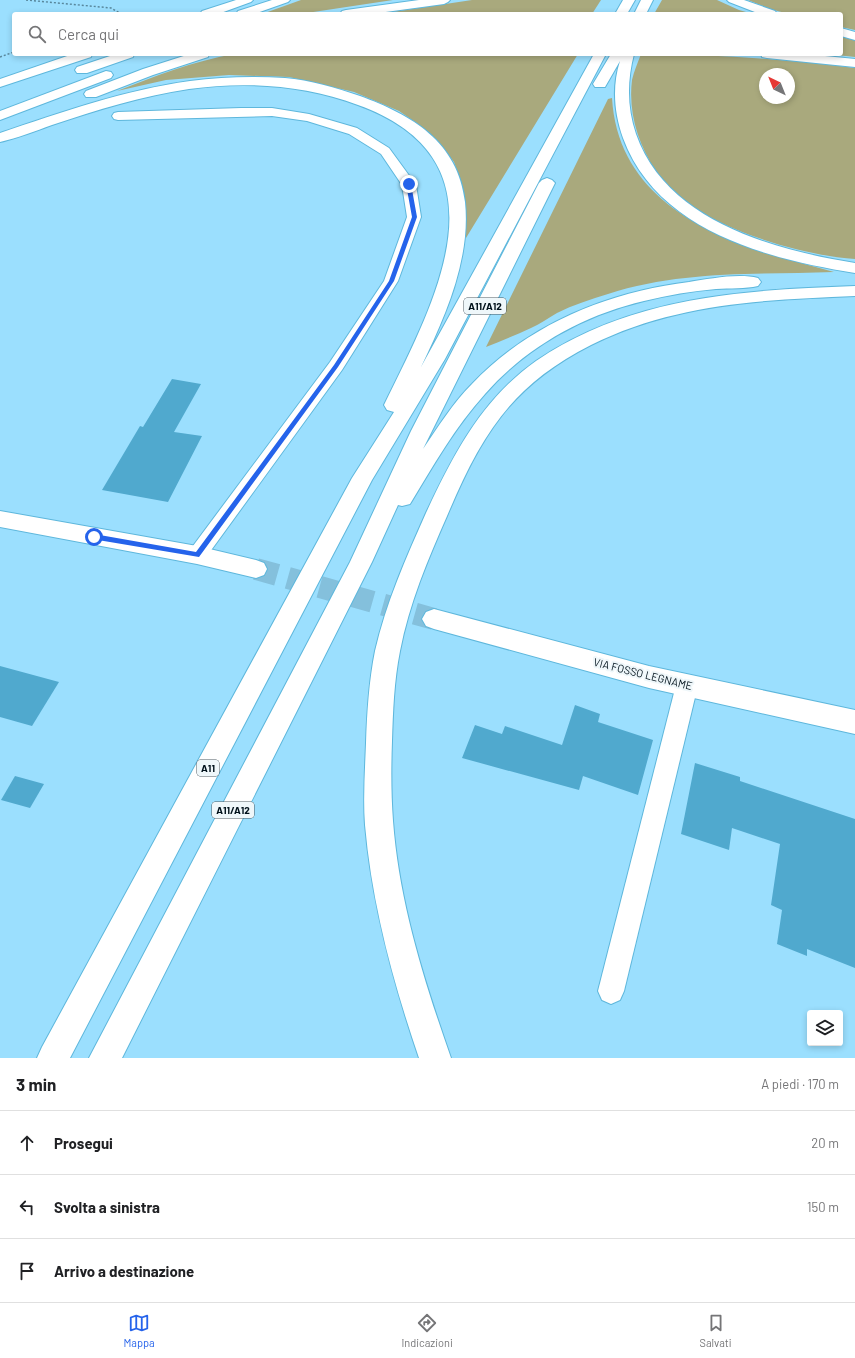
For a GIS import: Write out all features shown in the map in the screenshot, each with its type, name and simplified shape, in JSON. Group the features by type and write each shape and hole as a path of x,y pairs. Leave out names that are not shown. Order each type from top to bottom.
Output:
{"main road":[{"path":"212,12 248,0"},
{"path":"248,12 284,0"},
{"path":"360,12 444,0"},
{"path":"622,12 629,0"},
{"path":"733,0 766,12"},
{"path":"843,33 855,36"},
{"path":"0,83 80,56"},
{"path":"70,75 122,56"},
{"path":"47,84 137,56"},
{"path":"0,116 159,56"},
{"path":"0,129 148,72 197,56"},
{"name":"A11/A12","path":"363,478 436,359 599,56"},
{"name":"A11/A12","path":"105,1058 361,562 424,424 563,153 616,56"},
{"path":"628,56 622,85 622,110 627,129 634,150 663,190 674,200 692,212 738,236 802,258 855,268"},
{"path":"787,56 855,63"},
{"path":"0,138 72,113 138,94 201,83 246,81 304,86 357,98 401,118 427,138 441,156 455,189 458,203 456,242 451,266 430,328 363,478"},
{"path":"361,562 447,429 478,388 518,353 564,324 589,313 628,300 693,286 718,283 782,282 855,286"},
{"path":"435,1058 407,972 391,907 379,822 378,761 380,698 389,643 403,596 452,479 472,440 493,409 528,377 562,354 610,328 662,310 723,298 764,294 855,291"},
{"name":"A11","path":"53,1058 363,478"},
{"path":"0,519 197,555 256,569"},
{"name":"VIA FOSSO LEGNAME","path":"434,620 687,685 855,722"}],"lane":[{"path":"118,116 272,112 309,118 353,131 385,151 409,184 414,217 391,281 336,366 197,555"},
{"path":"611,991 687,685"}],"path":[{"path":"26,0 111,8 118,12"},
{"path":"0,57 12,53"}],"green space":[{"path":"301,0 393,0 313,12 268,12"},
{"path":"472,0 601,0 593,12 392,12"},
{"path":"662,0 717,0 746,12 655,12"},
{"path":"748,0 855,0 855,30 843,27 843,12 781,12"},
{"path":"843,37 855,40 855,57 843,56"},
{"path":"577,56 466,238 461,182 454,162 437,140 418,124 399,111 354,92 289,77 229,75 166,80 117,91 189,65 219,57"},
{"path":"640,56 722,56 802,62 855,68 855,259 807,252 780,245 728,226 704,214 682,200 662,182 649,160 639,138 633,115 631,92 632,80"},
{"path":"612,98 620,138 636,171 661,198 690,220 724,237 761,251 834,272 720,275 692,277 636,286 569,307 538,325 486,347 608,99"}],"building":[{"path":"172,379 201,384 174,432 202,436 168,502 102,490 140,426 143,427"},
{"path":"0,666 59,682 32,726 0,717"},
{"path":"575,705 600,714 598,722 653,740 638,795 583,776 579,790 462,758 475,725 502,734 505,726 562,745"},
{"path":"695,763 740,777 740,781 855,819 855,968 807,949 807,956 777,944 782,910 771,905 780,844 732,828 729,850 681,834"},
{"path":"15,776 44,784 30,808 1,800"}],"tunnel":[{"path":"256,569 434,619"}],"route":[{"path":"94,537 197,555 336,366 391,281 414,217 409,184"}]}
